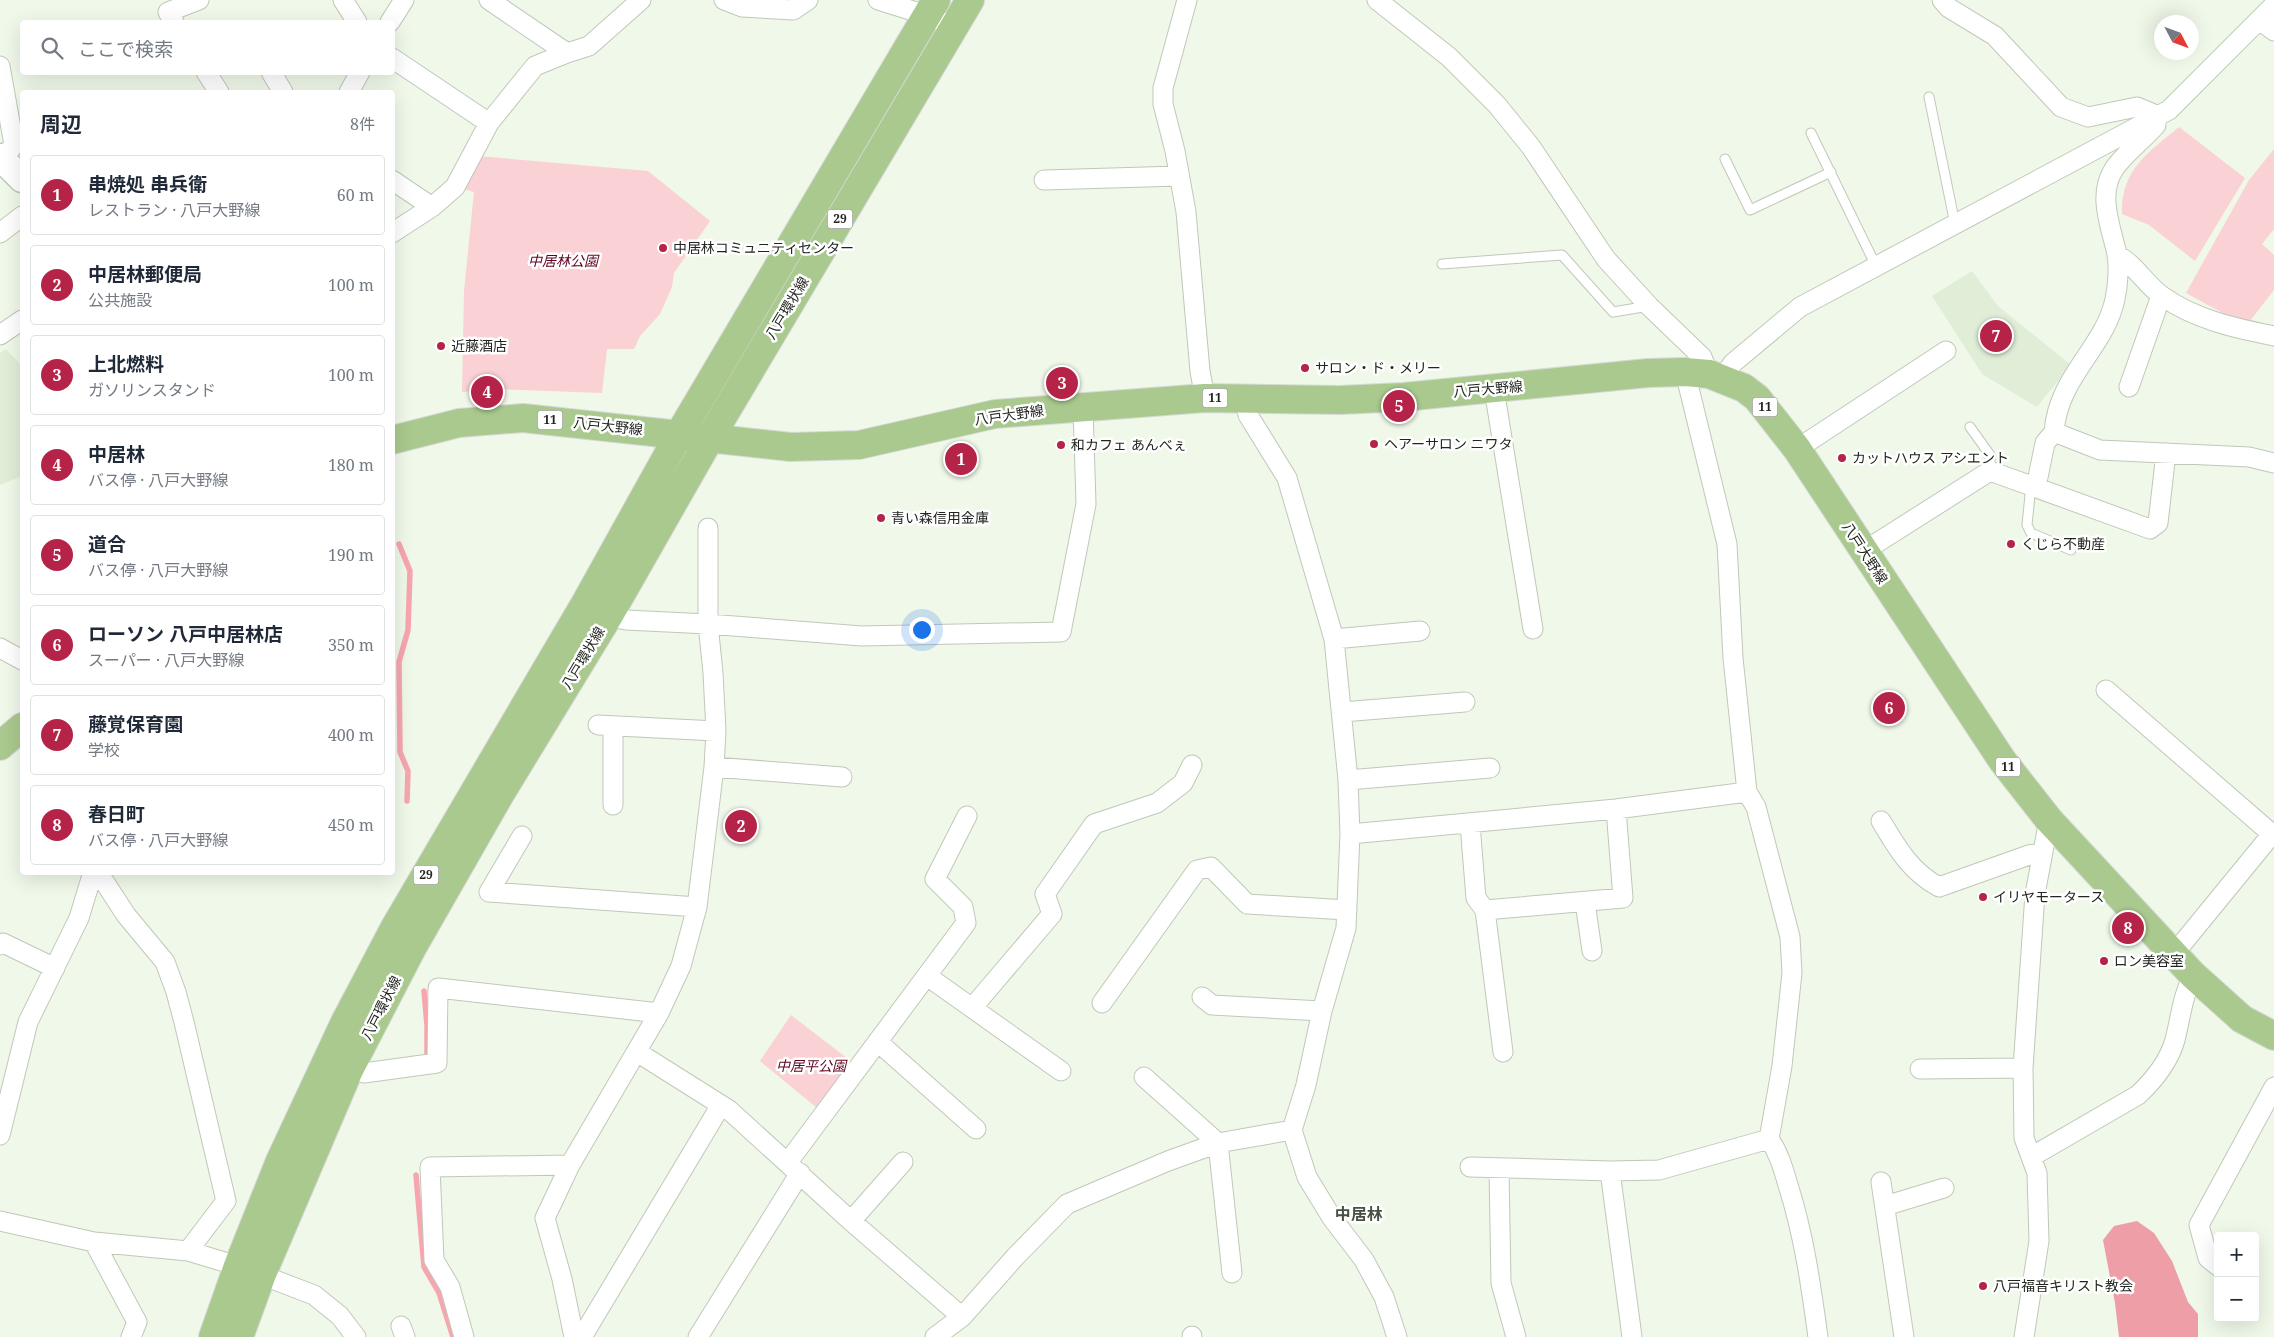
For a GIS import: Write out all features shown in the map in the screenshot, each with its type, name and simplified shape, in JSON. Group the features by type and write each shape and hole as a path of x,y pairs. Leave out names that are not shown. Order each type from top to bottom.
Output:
{"main road":[{"name":"八戸環状線","path":"213,1337 250,1270 412,948 504,788 608,617 710,438 970,0"},
{"name":"八戸環状線","path":"239,1337 250,1270 280,1161 344,1022 395,927 586,602 680,434 931,8"},
{"path":"1,158 20,177"},
{"name":"八戸大野線","path":"395,439 459,423 522,418 791,447 859,444 995,414 1206,398 1340,400 1494,389 1648,373 1706,375 1757,398 1797,449 2002,760 2048,820 2193,975 2242,1019 2274,1036"},
{"path":"0,746 20,729"}],"street":[{"path":"173,20 168,12 199,0"},
{"path":"343,0 356,20"},
{"path":"391,20 404,0"},
{"path":"489,0 567,53"},
{"path":"395,231 432,207 455,187 489,122 535,66 589,46 641,0"},
{"path":"724,0 742,7 793,10 808,0"},
{"path":"878,0 931,8 954,27"},
{"path":"1187,0 1163,88 1163,104 1186,212 1200,371 1206,398"},
{"path":"1378,0 1449,57 1496,104 1532,147 1606,259 1702,357 1706,375 1727,544 1733,658 1747,792 1756,807 1790,937 1790,1000 1769,1139 1778,1151 1799,1217 1818,1337"},
{"path":"1942,0 1949,8 1995,36 2061,107 2088,117 2137,108 2156,115"},
{"path":"1706,375 1733,362 1800,307 2156,115 2169,110 2267,25 2274,5"},
{"path":"395,60 489,122"},
{"path":"0,66 14,145 1,158"},
{"path":"208,75 217,90"},
{"path":"273,75 282,90"},
{"path":"350,90 358,75"},
{"path":"2034,486 2045,443 2054,432 2055,416 2063,393 2105,325 2115,300 2117,255 2106,212 2106,192 2114,170 2156,125 2156,115"},
{"path":"1044,180 1179,176"},
{"path":"395,182 432,207"},
{"path":"0,233 20,218"},
{"path":"2117,255 2128,261 2161,296 2200,317 2234,328 2274,336"},
{"path":"2129,387 2161,296"},
{"path":"0,335 20,321"},
{"path":"1797,449 1946,350"},
{"path":"1494,389 1533,629"},
{"path":"1245,399 1248,415 1287,478 1334,639 1348,780 1350,834 1346,928 1322,1011 1306,1085 1292,1130 1307,1177 1332,1218 1364,1260 1384,1296 1397,1337"},
{"path":"608,617 626,620 708,624 862,636 1062,632 1086,504 1083,407"},
{"path":"2054,432 2100,450 2248,457 2274,462"},
{"path":"1864,551 1990,471 2150,529 2158,523 2166,453"},
{"path":"574,1337 562,1279 545,1218 570,1165 659,1012 681,966 696,907 714,767 716,731 708,624 708,528"},
{"path":"1334,639 1420,631"},
{"path":"0,648 20,659"},
{"path":"2106,690 2272,834 2173,955"},
{"path":"1342,712 1465,702"},
{"path":"613,805 606,726 716,731"},
{"path":"972,1008 1052,914 1045,894 1094,824 1157,803 1183,783 1192,765"},
{"path":"714,767 842,777"},
{"path":"1348,780 1490,768"},
{"path":"1350,834 1616,809 1747,792"},
{"path":"1485,910 1623,898 1616,809"},
{"path":"698,1337 794,1168 878,1042 966,923 963,907 935,879 967,816"},
{"path":"2024,1337 2039,1241 2037,1173 2024,1138 2023,1068 2035,894 2048,820"},
{"path":"1881,821 1900,853 1912,867 1939,887 2029,855 2042,853"},
{"path":"1470,824 1476,898 1485,910 1502,1052"},
{"path":"522,836 490,892 696,907"},
{"path":"1102,1003 1197,870 1211,867 1247,904 1347,910"},
{"path":"0,1136 3,1100 28,1022 79,918 92,875"},
{"path":"100,875 126,915 165,962 176,992 202,1098 226,1201 188,1251"},
{"path":"1585,902 1592,951"},
{"path":"0,945 3,943 55,968"},
{"path":"2031,1157 2138,1095 2150,1083 2168,1056 2175,1040 2184,993 2193,975"},
{"path":"927,976 1061,1071"},
{"path":"350,1070 364,1073 437,1063 438,988 659,1012"},
{"path":"1202,997 1212,1005 1322,1011"},
{"path":"878,1042 976,1129"},
{"path":"637,1052 721,1105 962,1317"},
{"path":"1920,1069 2023,1068"},
{"path":"1144,1077 1218,1143 1232,1273"},
{"path":"2214,1263 2208,1258 2199,1225 2274,1088"},
{"path":"582,1337 721,1105"},
{"path":"935,1337 962,1317 1016,1256 1067,1204 1168,1161 1218,1143 1292,1130"},
{"path":"1470,1167 1610,1171 1659,1170 1769,1139"},
{"path":"851,1221 903,1162"},
{"path":"464,1337 450,1287 434,1260 430,1167 570,1165"},
{"path":"1499,1168 1501,1283 1516,1337"},
{"path":"1610,1171 1632,1337"},
{"path":"1881,1182 1904,1337"},
{"path":"1885,1206 1944,1188"},
{"path":"0,1221 94,1242 188,1251 250,1270 314,1296 340,1316 356,1337"},
{"path":"94,1242 137,1322 131,1337"}],"lane":[{"path":"1929,97 1955,224"},
{"path":"1811,133 1876,266"},
{"path":"1725,159 1750,210 1830,172"},
{"path":"1442,264 1562,255 1613,312 1650,306"},
{"path":"1970,427 1990,456 1990,471"},
{"path":"2034,486 2027,525 2031,533 2071,550"}],"shaded area":[{"path":"1972,271 1998,306 2071,365 2037,407 1982,374 1932,296"},
{"path":"6,349 20,364 20,477 0,485 0,353"},
{"path":"2137,1221 2154,1233 2172,1261 2188,1302 2198,1314 2198,1337 2119,1337 2115,1303 2103,1240 2114,1226"}],"green space":[{"path":"2179,127 2245,178 2195,261 2149,225 2122,214 2126,185 2138,163"},
{"path":"2274,149 2274,229 2262,244 2274,255 2274,290 2250,321 2228,316 2186,293 2249,180"},
{"name":"中居林公園","path":"478,156 648,171 710,221 674,273 672,287 660,314 640,336 634,349 607,349 602,393 493,389 462,392 464,291 474,192 461,188"},
{"name":"中居平公園","path":"791,1015 852,1062 817,1108 760,1061"}],"waterway":[{"path":"399,544 410,571 408,630 399,662 400,752 408,771 407,801"},
{"path":"424,991 427,1058"},
{"path":"416,1175 424,1267 439,1293 453,1337"}],"place":[{"name":"中居林コミュニティセンター","path":"663,248"},
{"name":"藤覚保育園","path":"1996,336"},
{"name":"近藤酒店","path":"441,346"},
{"name":"サロン・ド・メリー","path":"1305,368"},
{"name":"上北燃料","path":"1062,383"},
{"name":"中居林","path":"487,392"},
{"name":"道合","path":"1399,406"},
{"name":"ヘアーサロン ニワタ","path":"1374,444"},
{"name":"和カフェ あんべぇ","path":"1061,445"},
{"name":"カットハウス アシエント","path":"1842,458"},
{"name":"串焼処 串兵衛","path":"961,459"},
{"name":"青い森信用金庫","path":"881,518"},
{"name":"くじら不動産","path":"2011,544"},
{"name":"ローソン 八戸中居林店","path":"1889,708"},
{"name":"中居林郵便局","path":"741,826"},
{"name":"イリヤモータース","path":"1983,897"},
{"name":"春日町","path":"2128,928"},
{"name":"ロン美容室","path":"2104,961"},
{"name":"八戸福音キリスト教会","path":"1983,1286"}],"district":[{"name":"中居林","path":"1359,1214"}]}
